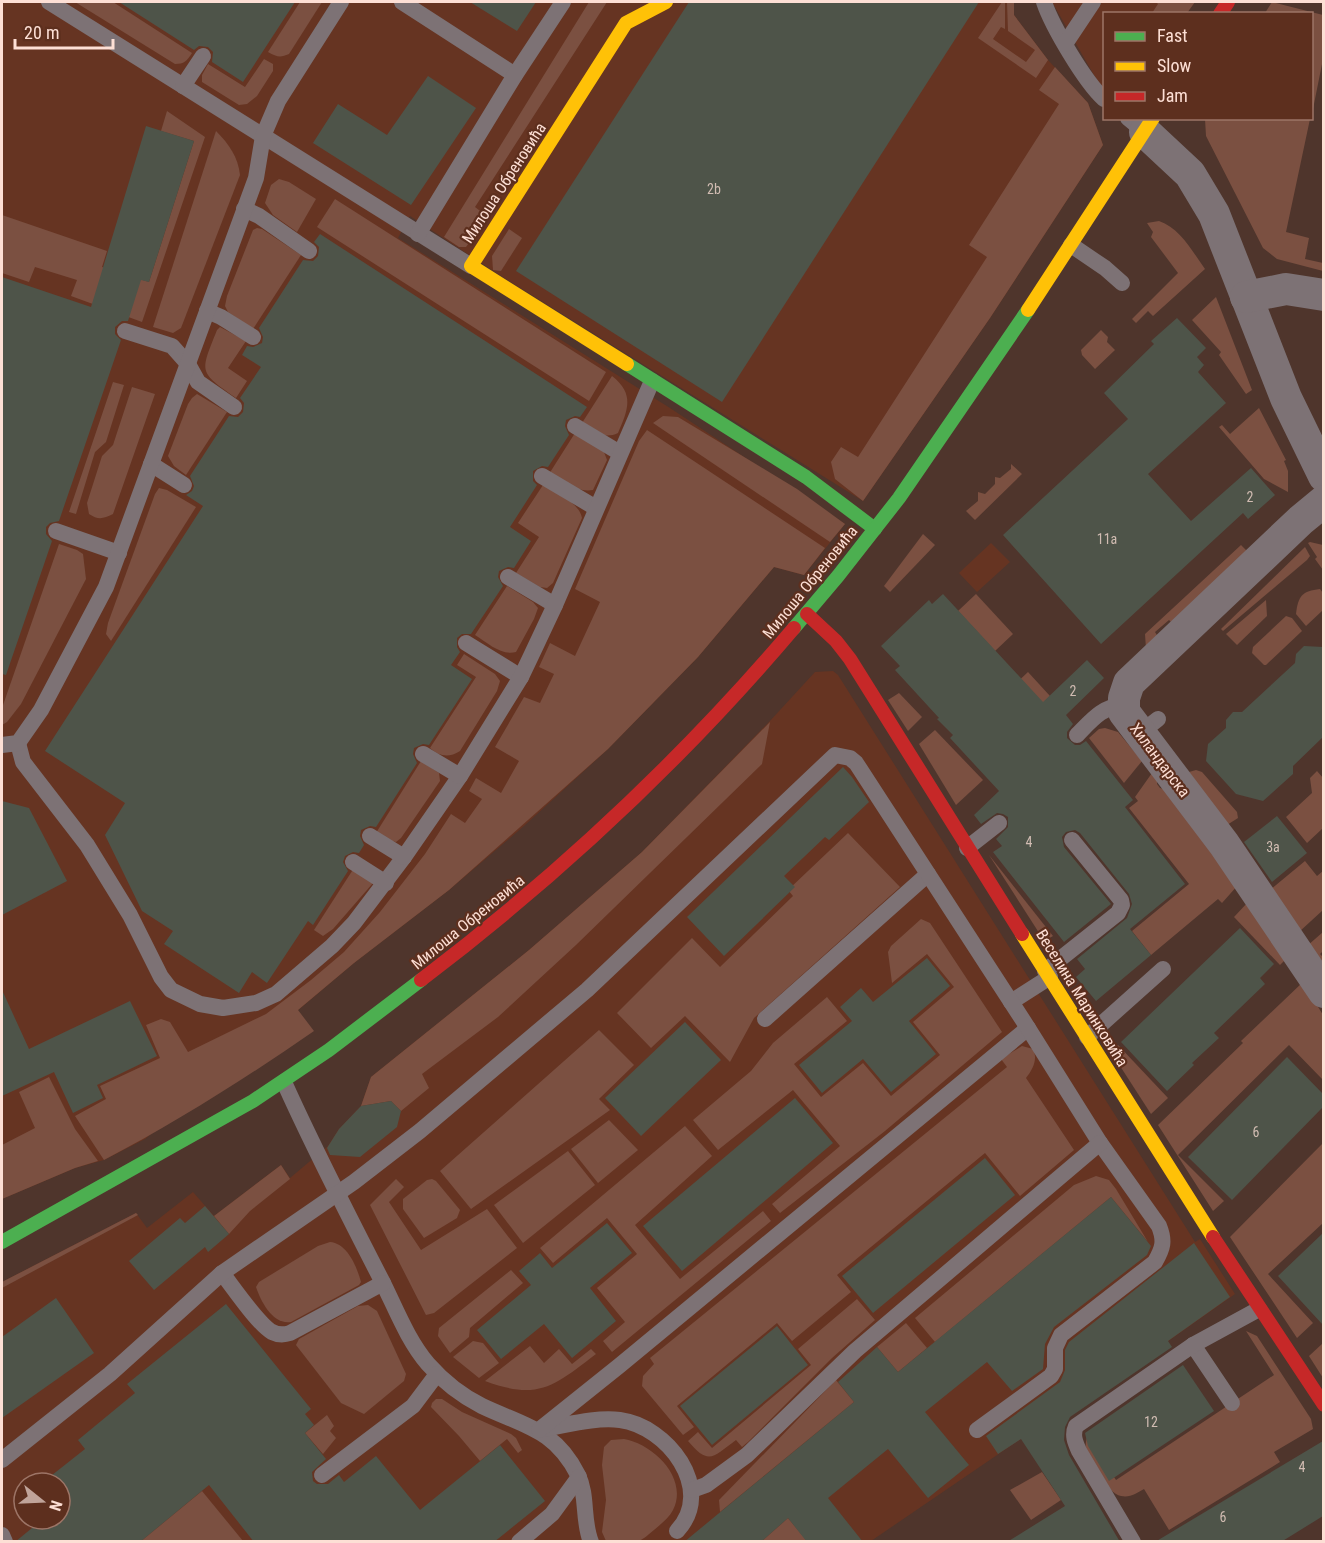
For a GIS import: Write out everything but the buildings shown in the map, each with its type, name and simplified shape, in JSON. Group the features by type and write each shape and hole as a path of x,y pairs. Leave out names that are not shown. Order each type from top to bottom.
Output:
{"street":[{"name":"Милоша Обреновића","path":"666,2 626,23 471,266 806,477 875,529"},
{"name":"Милоша Обреновића","path":"2,1242 197,1134 284,1082 466,946 594,838 645,790 702,731 807,614 875,529 951,423 1071,245 1142,123"},
{"path":"1142,123 1185,169 1204,195 1225,241 1286,398 1323,476"},
{"path":"1246,297 1286,289 1323,295"},
{"name":"Хиландарска","path":"1323,501 1129,683 1123,706 1124,712 1148,726 1323,992"},
{"name":"Веселина Маринковића","path":"807,614 836,641 850,659 1259,1309 1323,1405"}],"lane":[{"path":"49,2 471,266"},
{"path":"341,2 278,101 263,136 256,178 106,586 41,710 10,744 87,845 130,915 171,990 200,1004 223,1008 256,1003 276,994 332,946 386,883 460,776 521,677 555,606 652,381"},
{"path":"402,2 515,75"},
{"path":"418,234 515,75 563,2"},
{"path":"1044,2 1065,44 1103,98"},
{"path":"1065,44 1093,2"},
{"path":"183,86 203,56"},
{"path":"244,209 259,216 309,251"},
{"path":"1071,245 1105,268 1122,283"},
{"path":"207,311 221,317 252,338"},
{"path":"124,331 172,346 188,364 198,382 234,407"},
{"path":"575,426 620,453"},
{"path":"151,464 184,485"},
{"path":"542,476 596,508"},
{"path":"56,531 119,553"},
{"path":"508,577 555,606"},
{"path":"466,643 521,677"},
{"path":"1077,735 1110,706 1123,706"},
{"path":"423,753 460,776"},
{"path":"2,1460 110,1374 222,1273 338,1195 420,1131 587,990 835,754 850,758 856,763 1100,1143 1159,1226 1164,1237 1163,1247 1155,1262 1061,1335 1055,1348 1055,1369 1051,1376 977,1430"},
{"path":"967,848 999,823"},
{"path":"370,836 404,857"},
{"path":"1011,1002 1048,974 1118,913 1122,904 1072,840"},
{"path":"353,862 386,883"},
{"path":"765,1019 928,874"},
{"path":"1087,1037 1163,969"},
{"path":"538,1430 619,1366 1028,1028"},
{"path":"284,1082 338,1195 413,1342 427,1363 450,1385 482,1406 538,1430 562,1450 579,1477 585,1493 587,1532 591,1542"},
{"path":"692,1490 706,1485 747,1455 855,1351 1100,1143"},
{"path":"222,1273 266,1328 283,1335 383,1282"},
{"path":"1133,1542 1084,1461 1074,1440 1075,1429 1079,1422 1193,1346 1259,1309"},
{"path":"1193,1346 1232,1403"},
{"path":"322,1475 415,1404 438,1374"},
{"path":"538,1430 611,1419 642,1426 677,1456 689,1479 692,1490 687,1515 677,1531"},
{"path":"519,1542 552,1514 579,1477"},
{"path":"2,1535 5,1542"}],"shaded area":[{"path":"2,2 1014,2 1014,15 1048,60 1088,103 1103,145 990,318 863,501 498,274 410,216 398,238 670,408 845,524 804,575 774,567 698,657 608,749 524,826 449,890 354,963 145,1139 104,1160 75,1168 2,1199"},
{"path":"75,2 113,2 192,53 185,62 175,64"},
{"path":"300,2 322,2 289,54 278,56 268,52"},
{"path":"589,2 607,2 475,207 488,217 466,247 459,247 444,237"},
{"path":"1002,2 1005,2 1005,29 1001,27 993,39 1026,62 1035,50 1008,31 1007,2 1014,2 1014,15 1048,60 1036,78 978,38"},
{"path":"1052,2 1195,2 1188,12 1103,12 1102,89"},
{"path":"1156,2 1195,2 1188,12 1153,12 1158,4"},
{"path":"1272,2 1311,12 1266,12"},
{"path":"1313,12 1323,15 1323,59 1313,109"},
{"path":"264,59 273,64 273,71 257,96 247,104 239,105 202,82 202,75 208,64 245,87"},
{"path":"1055,67 1088,103 1103,145 990,318 863,501 835,479 831,462 841,447 858,457 987,257 969,245 1059,104 1039,90"},
{"path":"167,111 205,137 142,322 71,296 77,280 35,267 29,282 2,273 2,215 107,251 102,267 149,282 194,141 161,131"},
{"path":"1205,120 1310,120 1286,232 1309,238 1305,259 1323,263 1323,271 1277,259 1263,248 1206,136"},
{"path":"216,131 232,151 240,175 181,328 173,333 153,327"},
{"path":"279,179 289,182 316,199 297,232 273,215 265,203 271,185"},
{"path":"335,199 606,372 589,401 317,227"},
{"path":"1159,221 1179,235 1205,269 1153,316 1148,311 1136,323 1132,319 1178,273 1151,237 1153,232 1147,223"},
{"path":"257,228 301,255 253,329 228,312 225,306 253,230"},
{"path":"509,229 522,238 501,271 493,270 492,256"},
{"path":"1216,297 1252,390 1246,394 1219,355 1221,352 1192,320"},
{"path":"220,327 246,341 228,368 247,381 236,398 215,382 206,370 207,355"},
{"path":"1101,330 1108,337 1107,342 1115,350 1095,369 1082,355 1081,350"},
{"path":"612,376 624,389 627,396 627,410 618,433 608,436 599,434 582,423"},
{"path":"113,382 124,385 106,442 95,452 76,514 69,512"},
{"path":"132,387 155,394 113,514 98,518 89,514 87,503 102,456 113,445"},
{"path":"197,394 227,412 186,475 174,466 168,456 188,404"},
{"path":"1259,408 1286,460 1284,461 1288,471 1288,492 1264,479 1219,427 1222,425 1230,434"},
{"path":"663,416 678,417 797,489 845,524 830,542 653,423"},
{"path":"647,430 825,548 804,575 774,567 698,657 608,749 449,890 354,963 298,1010 314,1031 211,1099 104,1160 75,1116 106,1099 100,1086 160,1058 146,1025 161,1019 170,1022 188,1052 266,1014 344,952 380,912 425,854 451,814 465,823 482,799 469,791 476,778 501,793 519,761 495,747 524,697 540,703 554,674 539,667 550,643 575,656 600,602 575,589 639,441"},
{"path":"575,433 604,452 607,460 593,490 581,490 549,474"},
{"path":"1011,464 1022,474 975,520 966,511 978,501 978,492 985,494 995,484 995,477 1000,478 1011,469"},
{"path":"543,485 572,503 582,518 553,583 547,588 540,587 516,573 539,537 518,523"},
{"path":"159,488 167,490 196,507 111,641 106,634 108,623"},
{"path":"923,534 935,545 890,592 884,586"},
{"path":"991,543 1010,562 977,592 959,573"},
{"path":"1308,543 1323,545 1323,570 1315,559 1317,557"},
{"path":"59,544 83,554 86,579 21,704 2,725 2,708"},
{"path":"1241,545 1248,552 1173,624 1169,620 1155,632 1158,637 1146,649 1145,634"},
{"path":"1305,547 1310,556 1307,560 1223,631 1221,629"},
{"path":"507,586 533,602 538,608 516,652 510,653 495,648 475,635"},
{"path":"1320,589 1323,593 1323,610 1306,626 1296,614 1298,603 1305,593"},
{"path":"976,594 1013,634 995,651 958,611"},
{"path":"1266,600 1267,616 1237,645 1226,634"},
{"path":"1286,616 1292,618 1302,631 1264,665 1252,653 1253,647"},
{"path":"464,654 495,674 500,681 497,691 460,751 448,756 441,755 430,748 476,677 457,665"},
{"path":"833,671 838,675 1195,1242 1200,1239 1235,1294 1103,1387 1100,1385 871,1541 2,1542 2,1282 136,1213 147,1228 193,1192 214,1216 281,1165 290,1178 328,1146 339,1129 361,1106 371,1077 529,950 642,852 815,672"},
{"path":"1028,672 1050,696 1036,710 1013,686"},
{"path":"899,693 922,717 908,731 888,700"},
{"path":"770,722 762,764 576,945 498,1017 422,1074 429,1088 401,1111 391,1101 361,1106 371,1077 529,950 642,852"},
{"path":"1105,728 1118,732 1142,761 1124,783 1089,738 1099,729"},
{"path":"935,730 983,780 956,805 919,744"},
{"path":"421,761 439,773 440,781 401,838 396,842 388,840 376,833"},
{"path":"1196,770 1202,772 1237,812 1238,818 1227,825 1189,772"},
{"path":"1317,771 1323,778 1323,828 1307,843 1286,817 1312,793 1310,778"},
{"path":"1152,773 1160,788 1164,789 1238,885 1222,903 1218,899 1151,955 1132,931 1189,884 1129,808 1138,801 1135,797"},
{"path":"848,833 900,887 754,1018 730,1062 685,1016 651,1048 617,1013 692,938 720,967 793,896 788,890"},
{"path":"989,855 1053,936 1043,939"},
{"path":"1305,861 1317,876 1323,871 1323,910 1299,932 1270,890"},
{"path":"354,868 373,883 333,929 323,936 314,930"},
{"path":"1249,901 1287,958 1280,965 1234,917"},
{"path":"921,919 930,923 1002,1032 885,1131 780,1213 772,1204 840,1146 793,1090 718,1150 693,1120 751,1071 773,1043 827,997 847,1021 794,1064 821,1097 863,1063 891,1096 940,1055 913,1022 954,987 927,954 892,983 888,952 891,946"},
{"path":"1323,932 1323,951 1320,954 1323,957 1323,971 1307,946"},
{"path":"1303,982 1323,1015 1323,1080 1289,1045 1178,1155 1224,1201 1213,1211 1158,1125"},
{"path":"599,1030 634,1065 599,1099 610,1110 471,1209 440,1171"},
{"path":"1118,1045 1168,1098 1151,1114 1111,1052"},
{"path":"1022,1046 1033,1049 1035,1056 1033,1068 1026,1078 1074,1150 1020,1196 985,1153 837,1275 851,1292 792,1341 777,1323 677,1406 694,1427 683,1435 642,1386 643,1376 654,1364 650,1358 1007,1067 1001,1059"},
{"path":"49,1077 75,1129 98,1161 75,1168 2,1199 2,1145 35,1128 19,1092"},
{"path":"609,1120 638,1150 598,1183 571,1149"},
{"path":"685,1126 712,1156 635,1225 680,1279 763,1211 771,1221 612,1352 603,1341 625,1322 597,1288 637,1254 607,1218 553,1263 540,1248"},
{"path":"1323,1143 1323,1223 1268,1274 1313,1323 1297,1338 1230,1237"},
{"path":"568,1151 595,1185 523,1243 494,1205"},
{"path":"281,1165 290,1179 250,1211 229,1234 214,1216"},
{"path":"1096,1176 1109,1180 1148,1242 1111,1197 935,1342 915,1318 1074,1185"},
{"path":"396,1179 404,1187 389,1202 421,1250 487,1209 517,1248 434,1313 426,1315 370,1205"},
{"path":"432,1179 460,1210 457,1218 424,1238 403,1209 403,1199 427,1180"},
{"path":"136,1213 138,1215 2,1288 2,1282"},
{"path":"330,1242 336,1243 346,1251 359,1276 361,1282 359,1285 291,1322 279,1320 273,1316 258,1293 256,1287 259,1282 318,1246"},
{"path":"511,1270 523,1283 470,1328 469,1337 450,1353 438,1336 439,1328"},
{"path":"857,1299 875,1320 832,1358 748,1442 742,1447 736,1440 711,1456 701,1454 695,1449 688,1441 698,1432 712,1448 811,1365 798,1349"},
{"path":"368,1305 377,1311 406,1374 404,1381 364,1414 341,1403 296,1345 299,1339 358,1306"},
{"path":"906,1323 927,1348 898,1372 877,1347"},
{"path":"1246,1331 1257,1336 1311,1419 1313,1429 1274,1452 1280,1462 1169,1530 1144,1489 1127,1496 1121,1496 1110,1490 1088,1457 1087,1437 1116,1480 1274,1375"},
{"path":"473,1341 483,1343 499,1363 479,1378 453,1357"},
{"path":"1323,1343 1323,1378 1309,1356"},
{"path":"530,1346 544,1363 559,1349 572,1364 591,1349 596,1354 557,1382 533,1390 519,1390 485,1381"},
{"path":"836,1380 854,1402 720,1512 719,1500"},
{"path":"436,1399 442,1399 462,1412 511,1434 516,1438 522,1450 518,1453 507,1439 480,1461 431,1407"},
{"path":"327,1415 334,1426 330,1431 336,1438 323,1454 305,1433"},
{"path":"624,1439 635,1442 656,1455 665,1464 676,1486 677,1498 669,1516 636,1542 606,1541 602,1532 606,1500 602,1465 604,1447 611,1440"},
{"path":"1042,1472 1061,1500 1031,1520 1010,1490"},
{"path":"202,1491 243,1541 140,1542"},
{"path":"788,1518 807,1541 761,1542"}],"traffic: fast":[{"path":"794,628 899,498 1028,310"},
{"path":"627,364 806,477 875,529"},
{"path":"2,1242 253,1101 329,1050 421,980"}],"traffic: slow":[{"path":"627,364 471,266 626,23 666,2"},
{"path":"1028,310 1152,120"},
{"path":"1022,934 1213,1237"}],"traffic: jam":[{"path":"1221,12 1228,2"},
{"path":"807,614 836,641 850,659 1022,934"},
{"path":"421,980 522,899 617,814 708,724 794,628"},
{"path":"1213,1237 1324,1405"}]}
